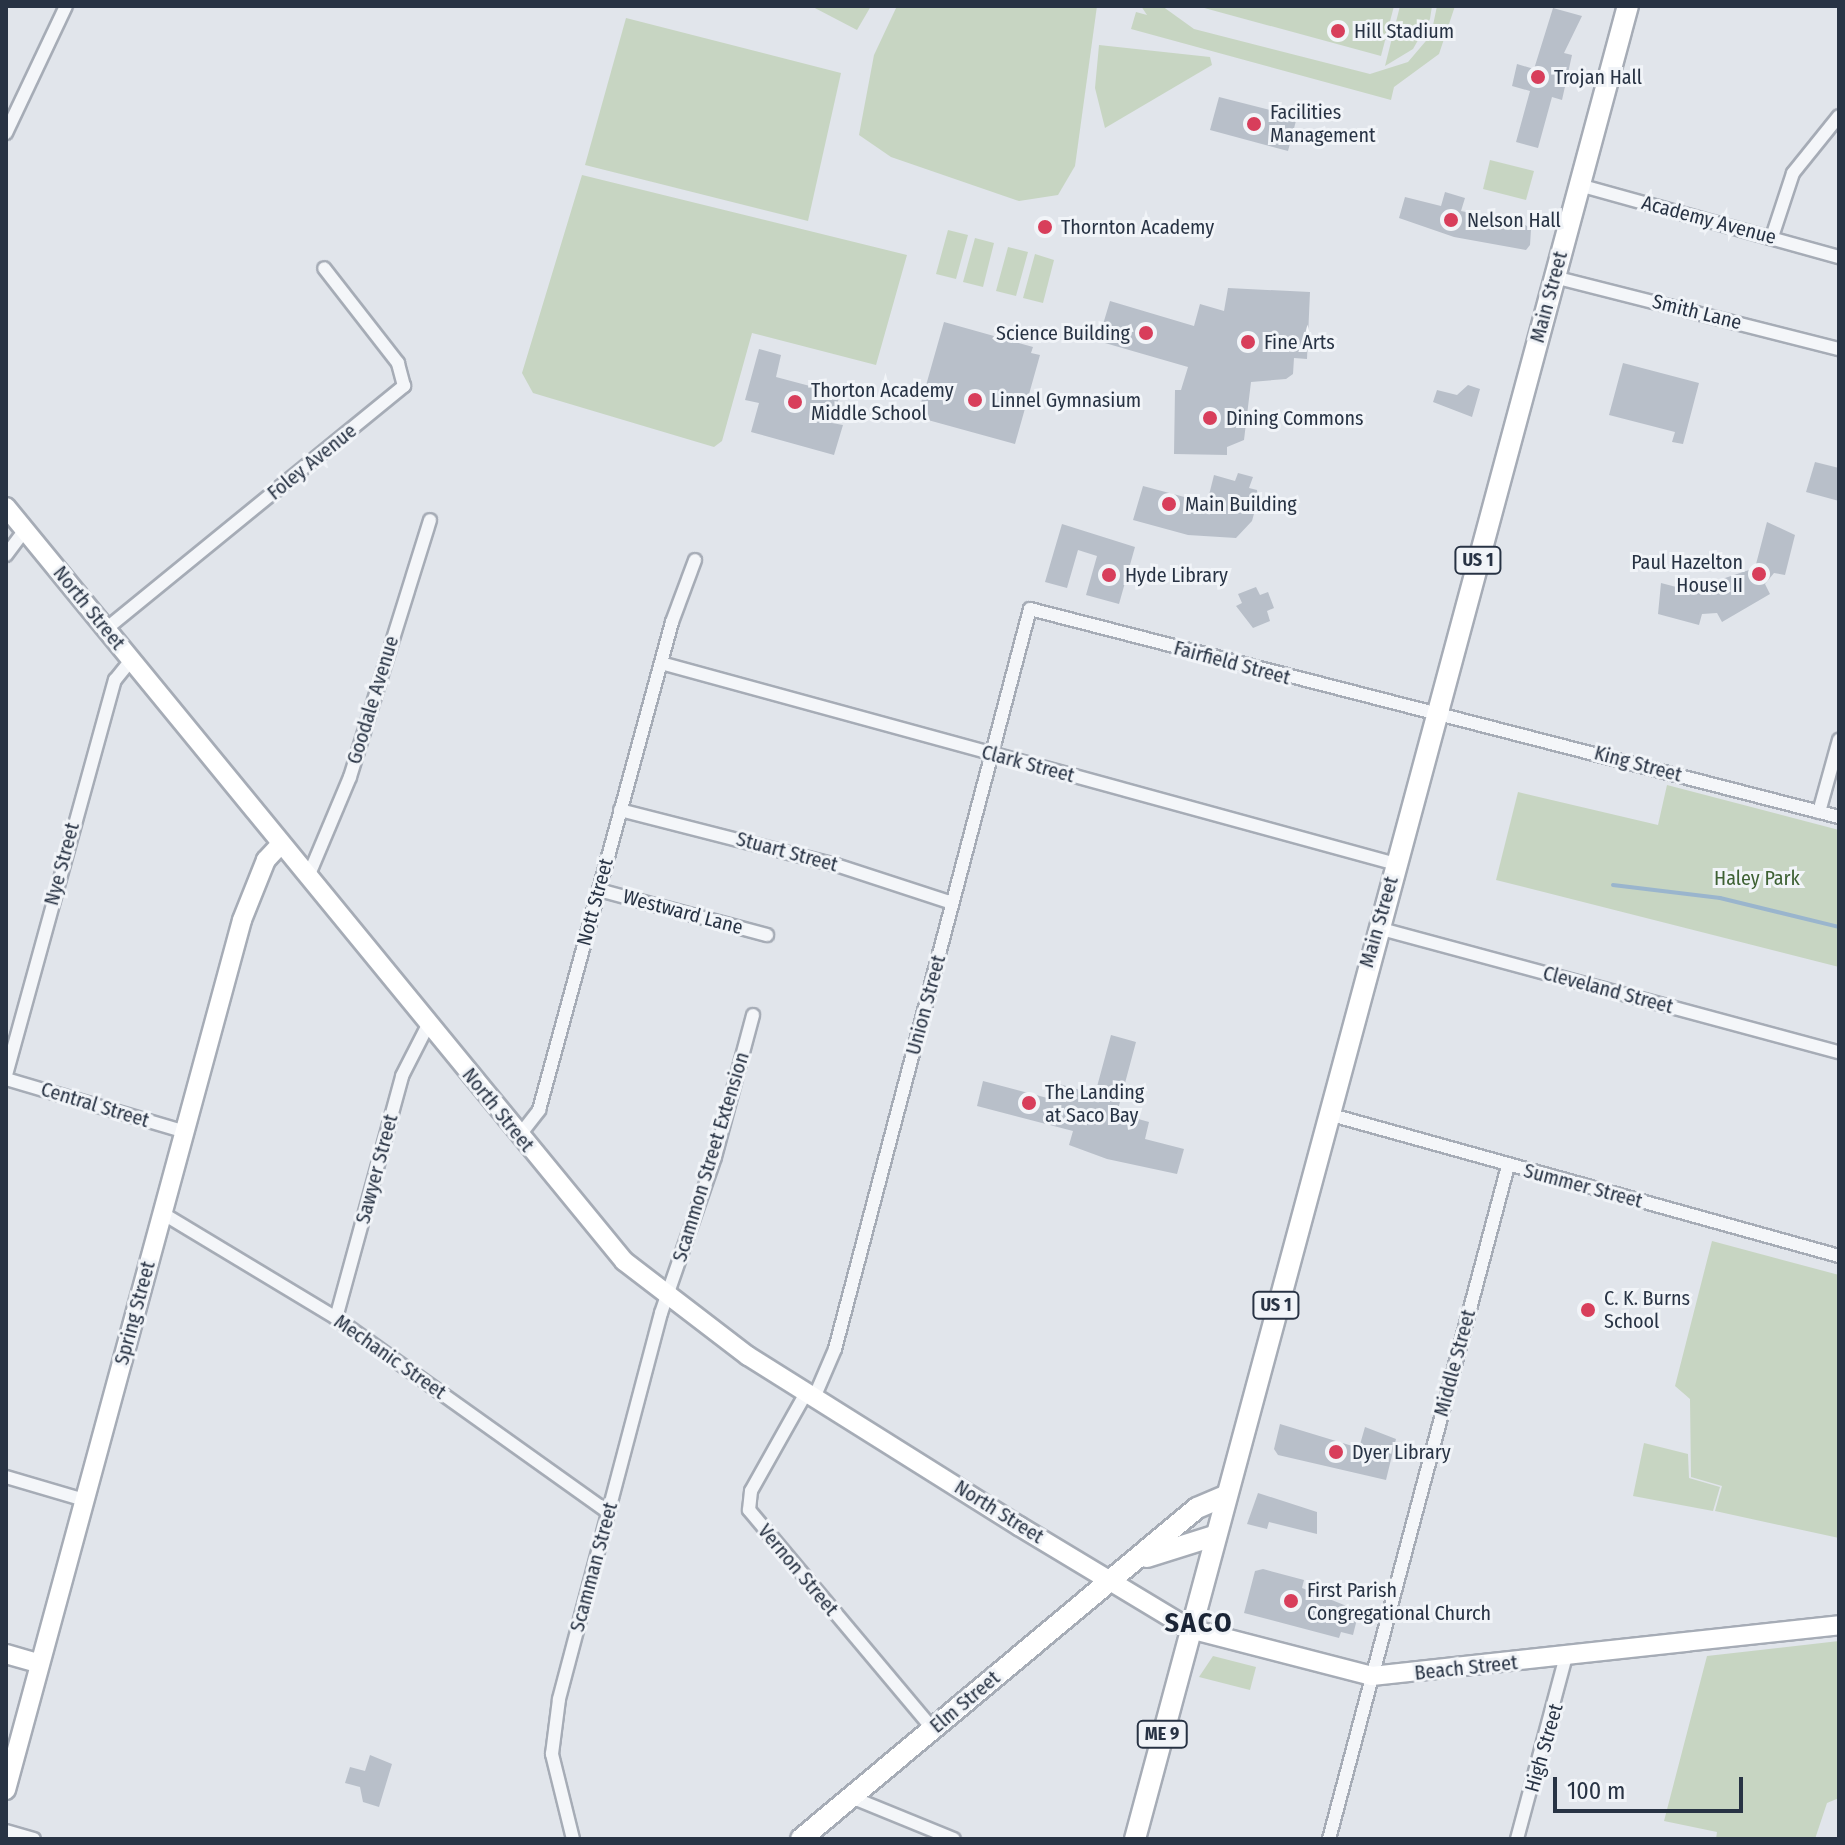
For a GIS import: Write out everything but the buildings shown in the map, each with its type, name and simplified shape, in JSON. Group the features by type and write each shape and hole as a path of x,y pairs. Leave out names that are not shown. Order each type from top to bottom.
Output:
{"main road":[{"name":"Main Street","path":"1135,1839 1214,1536 1628,6"},
{"name":"North Street","path":"6,507 614,1250 666,1297 810,1396 1110,1580"},
{"name":"Spring Street","path":"6,1790 183,1131 249,898 266,860 281,844"},
{"name":"Elm Street","path":"801,1839 1128,1565 1205,1503 1225,1496"},
{"name":"Elm Street","path":"1128,1565 1214,1536"},
{"name":"Beach Street","path":"1110,1580 1190,1629 1372,1676 1839,1625"},
{"path":"6,1654 40,1664"}],"street":[{"path":"6,133 66,6"},
{"path":"1772,237 1793,173 1839,116"},
{"name":"Academy Avenue","path":"1579,185 1839,257"},
{"name":"Foley Avenue","path":"106,629 404,386 398,363 324,268"},
{"name":"Smith Lane","path":"1554,277 1839,349"},
{"name":"Goodale Avenue","path":"308,877 350,777 430,520"},
{"path":"6,555 25,530"},
{"name":"Nott Street","path":"519,1136 539,1110 661,663 695,560"},
{"name":"Fairfield Street","path":"1030,609 1436,711"},
{"name":"Union Street","path":"810,1396 835,1349 1030,609"},
{"name":"Nye Street","path":"6,1077 115,680 131,660"},
{"name":"Clark Street","path":"661,663 1396,864"},
{"name":"King Street","path":"1436,711 1839,817"},
{"path":"1819,812 1839,740"},
{"name":"Stuart Street","path":"620,810 836,865 952,903"},
{"name":"Westward Lane","path":"599,890 767,935"},
{"name":"Cleveland Street","path":"1378,928 1839,1052"},
{"name":"Scammon Street Extension","path":"666,1297 711,1170 753,1015"},
{"name":"Sawyer Street","path":"336,1318 399,1085 428,1025"},
{"name":"Central Street","path":"6,1077 183,1131"},
{"name":"Summer Street","path":"1328,1114 1839,1256"},
{"name":"Middle Street","path":"1329,1839 1508,1166"},
{"name":"Mechanic Street","path":"162,1213 336,1318 609,1513"},
{"name":"Scamman Street","path":"573,1839 550,1740 666,1297"},
{"name":"Vernon Street","path":"810,1396 751,1491 749,1510 933,1729"},
{"path":"6,1477 84,1500"},
{"name":"High Street","path":"1517,1839 1566,1656"},
{"path":"851,1797 954,1839"},
{"path":"6,1831 34,1839"}],"green space":[{"path":"811,6 871,6 857,30"},
{"path":"897,6 1097,6 1075,166 1058,195 1019,201 891,157 859,135 874,55"},
{"path":"1141,6 1162,6 1194,29 1370,74 1408,62 1431,35 1437,6 1455,6 1439,54 1394,87 1391,100 1131,29 1136,12 1147,15"},
{"name":"Hill Stadium","path":"1197,6 1394,6 1381,56"},
{"path":"1400,6 1432,6 1430,19 1413,49 1385,66"},
{"path":"626,18 841,73 808,221 585,165"},
{"path":"1099,45 1210,57 1212,65 1105,128 1095,88"},
{"path":"1490,160 1534,171 1526,200 1483,189"},
{"path":"582,175 907,255 876,365 752,333 722,441 714,447 533,393 522,373"},
{"path":"948,230 968,235 956,279 936,274"},
{"path":"975,238 994,243 983,287 963,282"},
{"path":"1008,247 1028,252 1016,296 996,291"},
{"path":"1035,254 1054,260 1043,303 1023,298"},
{"name":"Haley Park","path":"1667,785 1839,830 1839,967 1496,880 1518,792 1658,825"},
{"path":"1712,1241 1839,1275 1839,1538 1715,1511 1722,1486 1691,1477 1690,1399 1675,1386"},
{"path":"1644,1443 1688,1454 1689,1478 1720,1487 1713,1511 1633,1496"},
{"path":"1839,1641 1839,1798 1827,1803 1815,1839 1716,1839 1717,1832 1664,1821 1707,1656"},
{"path":"1213,1656 1256,1667 1250,1690 1199,1677"}],"waterway":[{"path":"1613,885 1720,898 1839,927"}],"place":[{"name":"Hill Stadium","path":"1338,31"},
{"name":"Trojan Hall","path":"1538,77"},
{"name":"Facilities Management","path":"1254,124"},
{"name":"Nelson Hall","path":"1451,220"},
{"name":"Thornton Academy","path":"1045,227"},
{"name":"Science Building","path":"1146,333"},
{"name":"Fine Arts","path":"1248,342"},
{"name":"Linnel Gymnasium","path":"975,400"},
{"name":"Thorton Academy Middle School","path":"795,402"},
{"name":"Dining Commons","path":"1210,418"},
{"name":"Main Building","path":"1169,504"},
{"name":"Paul Hazelton House II","path":"1759,574"},
{"name":"Hyde Library","path":"1109,575"},
{"name":"The Landing at Saco Bay","path":"1029,1103"},
{"name":"C. K. Burns School","path":"1588,1310"},
{"name":"Dyer Library","path":"1336,1452"},
{"name":"First Parish Congregational Church","path":"1291,1601"}],"district":[{"name":"SACO","path":"1199,1623"}]}
